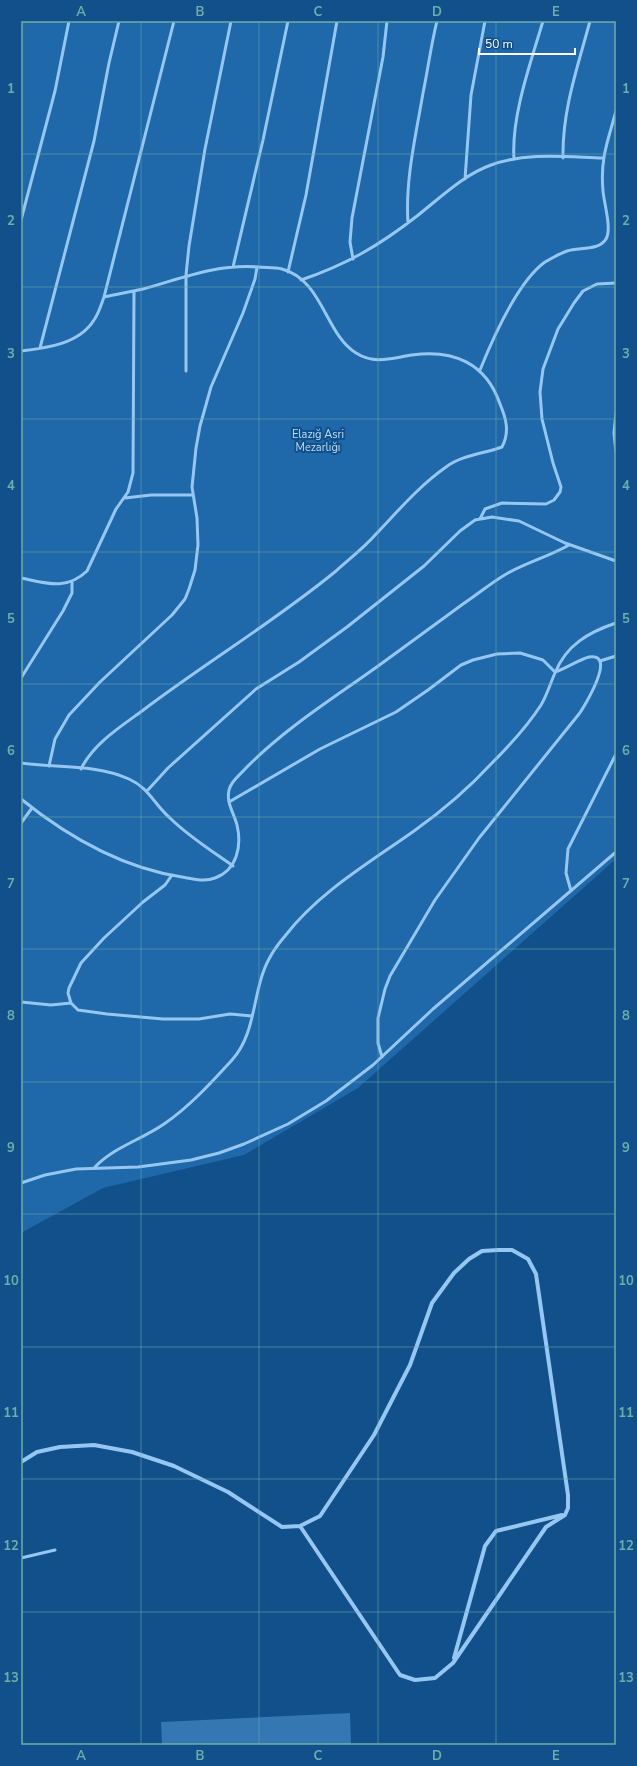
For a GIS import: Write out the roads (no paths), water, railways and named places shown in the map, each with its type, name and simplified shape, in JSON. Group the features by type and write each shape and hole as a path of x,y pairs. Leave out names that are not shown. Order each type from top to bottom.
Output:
{"street":[{"path":"21,1462 37,1452 60,1447 94,1445 132,1452 174,1466 228,1492 282,1528 300,1526 320,1516 374,1434 410,1366 432,1304 454,1273 469,1259 482,1251 512,1250 528,1259 536,1274 568,1495 568,1508 565,1515 546,1527 453,1663 435,1678 415,1680 400,1676 300,1526"},
{"path":"453,1663 485,1546 496,1531 565,1515"}],"lane":[{"path":"21,220 55,91 69,21"},
{"path":"40,348 94,141 109,63 119,21"},
{"path":"21,351 71,340 85,331 94,320 104,297 174,21"},
{"path":"186,371 186,275 189,246 205,149 231,21"},
{"path":"233,267 265,132 288,21"},
{"path":"288,272 306,195 337,21"},
{"path":"353,259 350,242 352,218 383,57 387,21"},
{"path":"408,223 407,202 410,174 429,58 437,21"},
{"path":"464,179 471,95 485,21"},
{"path":"514,159 513,143 516,125 542,21"},
{"path":"563,158 564,129 568,102 590,21"},
{"path":"480,370 501,322 523,286 537,270 556,256 568,251 600,245 607,237 609,229 602,190 603,158 616,111"},
{"path":"301,280 353,259 373,248 408,223 464,179 490,165 514,159 603,158"},
{"path":"81,769 92,750 120,727 157,699 285,610 336,570 375,536 411,496 446,467 462,458 484,454 502,447 506,441 507,429 501,405 492,383 480,370 460,359 437,354 412,355 382,360 364,357 349,348 343,341 317,298 301,280 282,269 233,267 197,272 134,291 104,297"},
{"path":"50,766 55,739 69,715 100,682 172,615 185,599 193,580 198,545 197,518 192,495 192,479 196,448 205,404 217,369 243,313 255,280 257,267"},
{"path":"480,519 485,509 502,503 546,504 554,500 560,492 561,487 553,463 542,419 540,392 543,369 558,329 583,291 597,284 616,282"},
{"path":"21,578 57,585 72,582 87,571 113,515 125,498 131,483 133,473 134,291"},
{"path":"616,413 614,433 616,452"},
{"path":"125,498 151,495 192,495"},
{"path":"147,790 168,768 256,689 299,662 347,627 424,566 460,531 475,520 501,517 519,521 569,545 616,561"},
{"path":"21,799 86,844 119,859 162,874 198,880 210,879 221,875 233,866 237,852 239,835 228,796 232,782 248,766 296,724 508,573 569,545"},
{"path":"21,678 63,611 72,593 72,582"},
{"path":"95,1168 103,1158 164,1124 187,1106 234,1058 246,1036 258,990 269,959 298,921 323,896 437,814 475,780 520,733 533,717 547,694 555,672 564,656 577,642 596,630 616,624"},
{"path":"229,802 320,749 396,712 461,665 473,660 497,654 520,653 542,660 555,672"},
{"path":"555,672 587,658 593,657 600,661 616,656"},
{"path":"382,1057 378,1043 378,1018 385,989 390,976 435,900 474,844 579,714 587,702 599,674 601,665 600,661"},
{"path":"571,891 565,865 568,849 616,754"},
{"path":"21,762 108,772 135,782 147,790 170,818 233,866"},
{"path":"21,823 32,808"},
{"path":"21,1183 58,1172 95,1168 138,1167 212,1155 268,1134 308,1113 350,1084 382,1057 433,1009 616,852"},
{"path":"172,875 165,885 143,902 104,938 81,963 68,988 71,1003 78,1010 164,1019 199,1019 230,1014 252,1016"},
{"path":"21,1002 51,1005 71,1003"},
{"path":"21,1558 55,1550"}],"park label":[{"name":"Elazığ Asri Mezarlığı","path":"318,440"}]}
